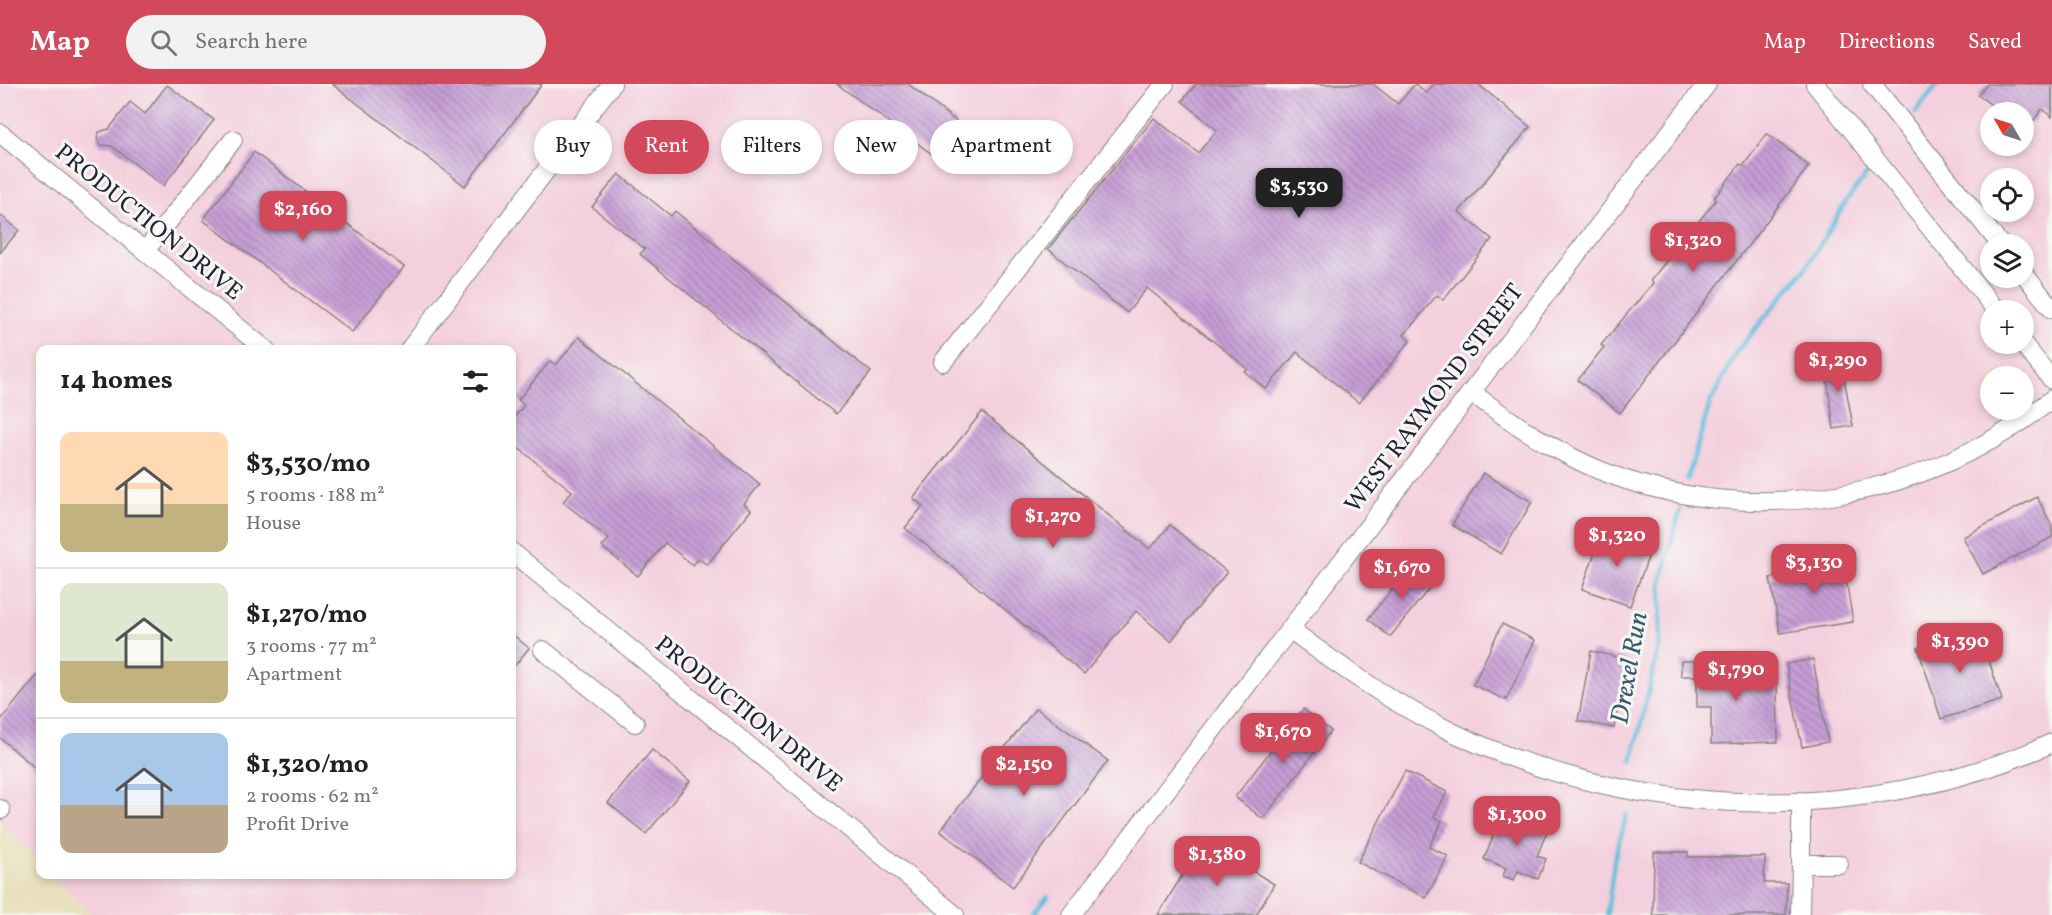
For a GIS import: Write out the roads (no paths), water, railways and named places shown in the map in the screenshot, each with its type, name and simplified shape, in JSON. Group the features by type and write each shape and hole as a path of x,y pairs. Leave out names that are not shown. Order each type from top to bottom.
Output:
{"street":[{"path":"413,345 612,84"},
{"path":"943,362 1165,84"},
{"name":"WEST RAYMOND STREET","path":"1071,915 1707,84"},
{"path":"1815,84 1988,300"},
{"path":"1872,84 1992,234"},
{"name":"PRODUCTION DRIVE","path":"0,134 260,345"},
{"path":"145,252 233,140"},
{"path":"2034,286 2052,309"},
{"path":"2031,354 2052,380"},
{"path":"1471,392 1542,442 1605,472 1683,494 1756,502 1827,497 1869,489 1915,476 1981,447 2013,428 2052,399"},
{"name":"PRODUCTION DRIVE","path":"516,555 955,915"},
{"path":"1290,629 1356,678 1401,706 1464,738 1528,763 1625,789 1670,796 1732,801 1801,801 1916,786 1975,771 2052,743"},
{"path":"543,651 635,723"},
{"path":"1800,915 1801,801"},
{"path":"1801,864 1839,864"}],"waterway":[{"name":"Drexel Run","path":"1915,113 1938,84"},
{"name":"Drexel Run","path":"1687,480 1710,403 1737,351 1806,268 1847,200 1867,174"},
{"name":"Drexel Run","path":"1632,762 1659,646 1662,579 1680,510"},
{"name":"Drexel Run","path":"1607,915 1614,861 1627,814"},
{"path":"1033,915 1048,897"}]}
